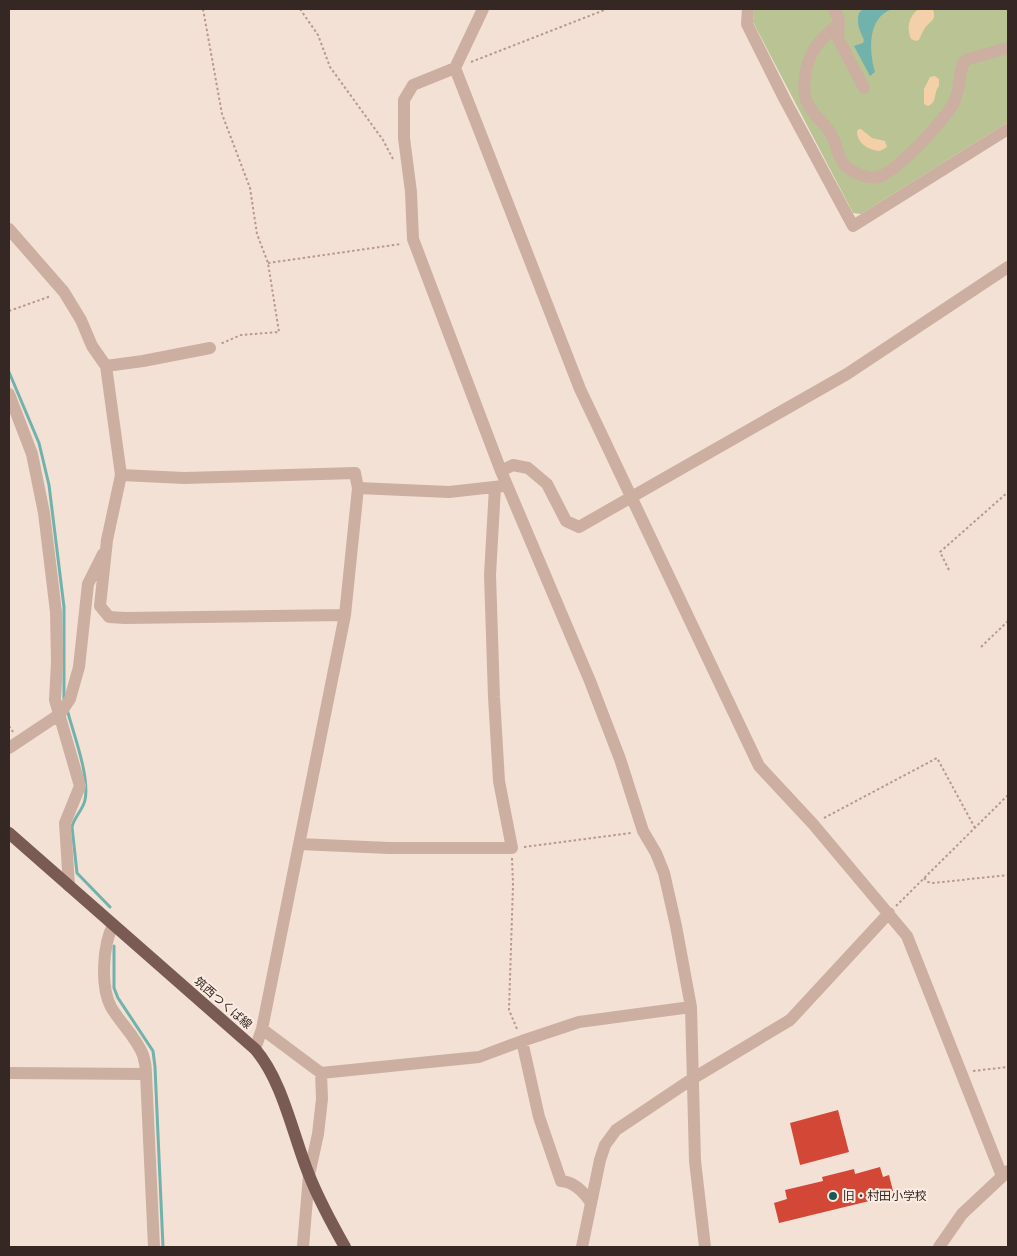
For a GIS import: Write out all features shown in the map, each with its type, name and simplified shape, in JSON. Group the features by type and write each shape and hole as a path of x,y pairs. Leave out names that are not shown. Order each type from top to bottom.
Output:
{"main road":[{"name":"筑西つくば線","path":"9,834 255,1049 265,1060 273,1076 309,1176 345,1247"}],"street":[{"path":"299,844 389,848 512,848 499,781 490,575 501,486 501,471 413,240 411,192 404,138 404,100 413,85 455,68 482,9"},
{"path":"748,9 747,24 785,100 853,226 1008,129"},
{"path":"834,9 838,17 838,38 864,88"},
{"path":"838,23 813,51 806,71 804,90 808,105 833,136 838,154 844,165 855,172 868,176 877,177 902,162 946,116 955,101 960,87 963,63 968,59 1008,48"},
{"path":"455,68 580,389 709,657 759,766 813,824 907,936 962,1073 1005,1173 962,1214 939,1247"},
{"path":"9,229 64,292 81,320 92,346 106,366 121,475 107,546 100,606 109,617 345,615"},
{"path":"501,471 513,465 528,468 547,484 566,521 578,527 847,374 1008,267"},
{"path":"106,366 210,348"},
{"path":"10,402 32,454 44,513 56,612 57,662 55,700 80,786 65,823 69,886"},
{"path":"121,475 184,478 355,473 358,488 345,615 262,1029 255,1049"},
{"path":"358,488 450,492 501,486"},
{"path":"501,486 590,681 620,759 643,831 656,853 664,873 691,1007 695,1161 705,1247"},
{"path":"9,748 60,714 70,699 79,667 88,584 107,546"},
{"path":"582,1247 600,1160 605,1145 616,1130 692,1079 790,1020 889,913"},
{"path":"113,925 107,939 105,988 110,1006 135,1040 144,1056 154,1247"},
{"path":"262,1029 321,1073 479,1057 579,1022 691,1007"},
{"path":"522,1041 538,1117 561,1181 568,1182 583,1191 591,1204"},
{"path":"303,1247 309,1176 318,1134 322,1099 321,1073"},
{"path":"9,1074 146,1074"}],"path":[{"path":"203,9 222,114 250,188 257,234 268,262 279,332 242,335 210,348"},
{"path":"300,9 318,36 330,67 383,140 397,166"},
{"path":"455,68 607,9"},
{"path":"268,262 401,244 413,240"},
{"path":"9,311 64,292"},
{"path":"949,570 940,552 1008,492"},
{"path":"981,647 1008,622"},
{"path":"813,824 937,758 975,828"},
{"path":"889,913 1008,795"},
{"path":"522,1041 509,1010 513,885 512,848 643,831"},
{"path":"924,878 928,882 933,883 1008,875"},
{"path":"962,1073 1008,1067"}],"green space":[{"path":"754,9 1008,9 1008,122 861,214 853,213 753,22"}],"sand":[{"path":"919,9 933,10 934,16 924,29 919,40 916,41 911,39 909,35 909,26 911,18"},
{"path":"935,76 939,79 939,86 933,102 928,106 924,104 924,89 930,77"},
{"path":"859,129 872,138 885,141 887,147 880,151 864,146 858,136 857,131"}],"water":[{"path":"863,9 892,9 884,13 874,27 871,45 875,72 870,76 854,46 863,43 864,40 858,21 859,13"}],"building":[{"path":"838,1110 849,1152 800,1165 790,1123"},
{"path":"880,1167 883,1177 889,1175 894,1195 779,1223 774,1203 787,1199 785,1190 823,1181 822,1177 854,1169 855,1174"}],"waterway":[{"path":"9,372 39,443 49,485 64,607 64,701"},
{"path":"67,709 80,754 86,790 84,804 72,827 77,873 110,907"},
{"path":"114,946 114,988 118,998 153,1051 163,1247"}],"place":[{"name":"旧・村田小学校","path":"833,1196"}]}
